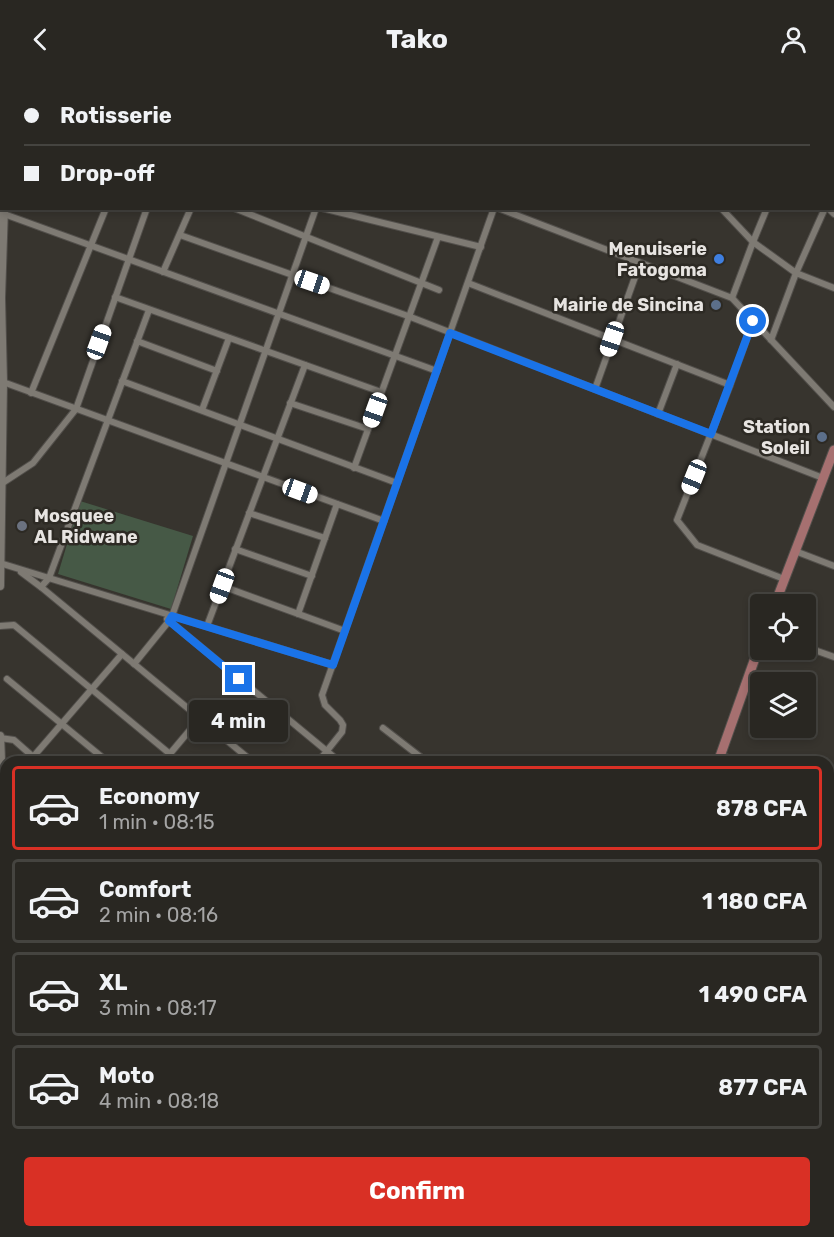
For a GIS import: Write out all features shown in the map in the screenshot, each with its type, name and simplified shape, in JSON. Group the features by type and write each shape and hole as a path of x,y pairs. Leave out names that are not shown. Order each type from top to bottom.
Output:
{"main road":[{"path":"779,594 834,450"},
{"path":"720,756 754,660"}],"street":[{"path":"31,393 105,210"},
{"path":"1,484 33,463 76,409 146,210"},
{"path":"163,272 190,210"},
{"path":"239,210 439,290"},
{"path":"134,664 170,619 315,210"},
{"path":"330,210 481,247"},
{"path":"323,756 342,732 343,725 325,705 322,696 495,210"},
{"path":"501,210 732,298 834,407"},
{"path":"723,210 753,242 796,273 834,288"},
{"path":"732,298 766,210"},
{"path":"771,340 796,273 826,210"},
{"path":"0,586 3,382 1,251 4,211 163,272 437,371"},
{"path":"180,235 408,316 823,477"},
{"path":"354,468 438,237"},
{"path":"595,389 640,263"},
{"path":"468,283 730,385"},
{"path":"115,297 381,392"},
{"path":"41,587 49,578 149,309"},
{"path":"753,321 677,520 697,545 784,579"},
{"path":"202,410 230,338"},
{"path":"137,341 217,371"},
{"path":"207,626 305,364"},
{"path":"658,414 677,364"},
{"path":"122,381 397,483"},
{"path":"3,382 384,521"},
{"path":"290,403 368,429"},
{"path":"298,614 337,504"},
{"path":"249,513 325,538"},
{"path":"235,549 312,576"},
{"path":"795,551 834,566"},
{"path":"0,563 158,611 333,756"},
{"path":"16,568 246,756"},
{"path":"222,586 345,631"},
{"path":"170,619 207,626 333,665"},
{"path":"0,626 14,625 170,754 200,718"},
{"path":"816,651 834,657"},
{"path":"39,756 62,724 122,654"},
{"path":"7,679 101,756"},
{"path":"383,728 419,756"},
{"path":"0,765 0,737 14,740 32,756"}],"green space":[{"path":"80,501 193,536 171,609 58,574"}],"place":[{"name":"Menuiserie Fatogoma","path":"719,259"},
{"name":"Mairie de Sincina","path":"716,305"},
{"name":"Station Soleil","path":"822,437"},
{"name":"Mosquee AL Ridwane","path":"22,526"}],"route":[{"path":"239,679 169,621 172,616 333,665 450,333 711,434 753,321"}]}
